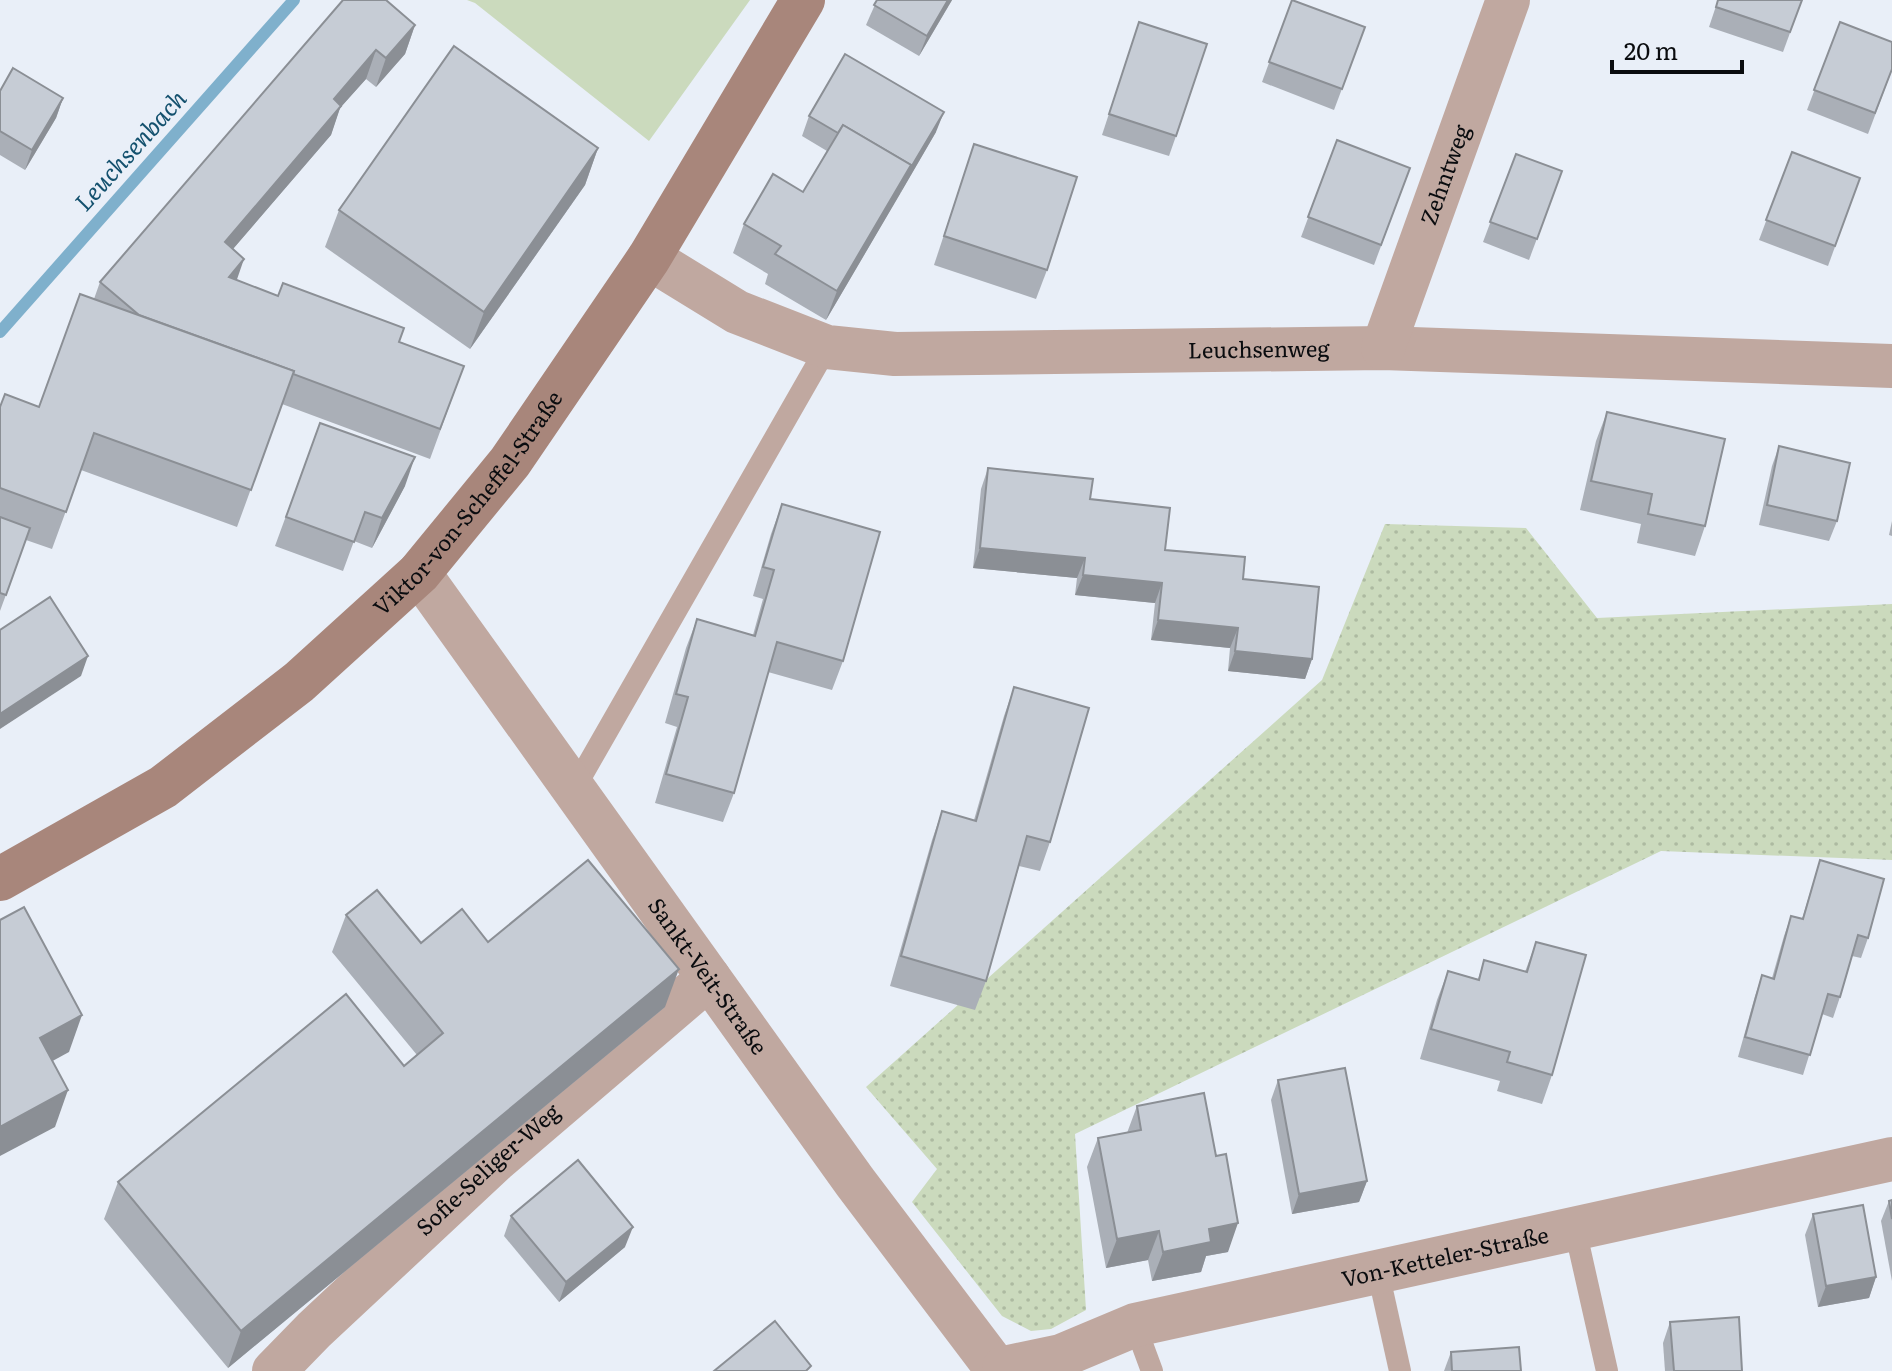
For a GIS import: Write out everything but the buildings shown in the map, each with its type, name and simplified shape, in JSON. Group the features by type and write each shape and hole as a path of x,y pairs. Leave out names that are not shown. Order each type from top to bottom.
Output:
{"street":[{"name":"Viktor-von-Scheffel-Straße","path":"0,879 163,787 299,682 419,573 510,462 649,258 803,0"},
{"name":"Zehntweg","path":"1383,348 1508,0"},
{"name":"Leuchsenweg","path":"649,258 737,312 827,347 895,354 1383,348 1892,366"},
{"name":"Sankt-Veit-Straße","path":"419,573 873,1207 995,1367 1005,1370"},
{"name":"Sofie-Seliger-Weg","path":"274,1371 496,1160 709,978"},
{"name":"Von-Ketteler-Straße","path":"1005,1370 1061,1356 1135,1325 1892,1159"}],"lane":[{"path":"574,789 827,347"},
{"path":"1575,1229 1607,1371"},
{"path":"1378,1272 1400,1371"},
{"path":"1135,1325 1152,1371"}],"green space":[{"path":"467,0 750,0 649,141 475,3"},
{"path":"1385,524 1526,528 1597,618 1892,604 1892,860 1661,851 1075,1134 1086,1310 1051,1329 1031,1331 1002,1316 912,1202 937,1169 866,1087 1322,680"}],"waterway":[{"name":"Leuchsenbach","path":"0,332 294,0"}]}
